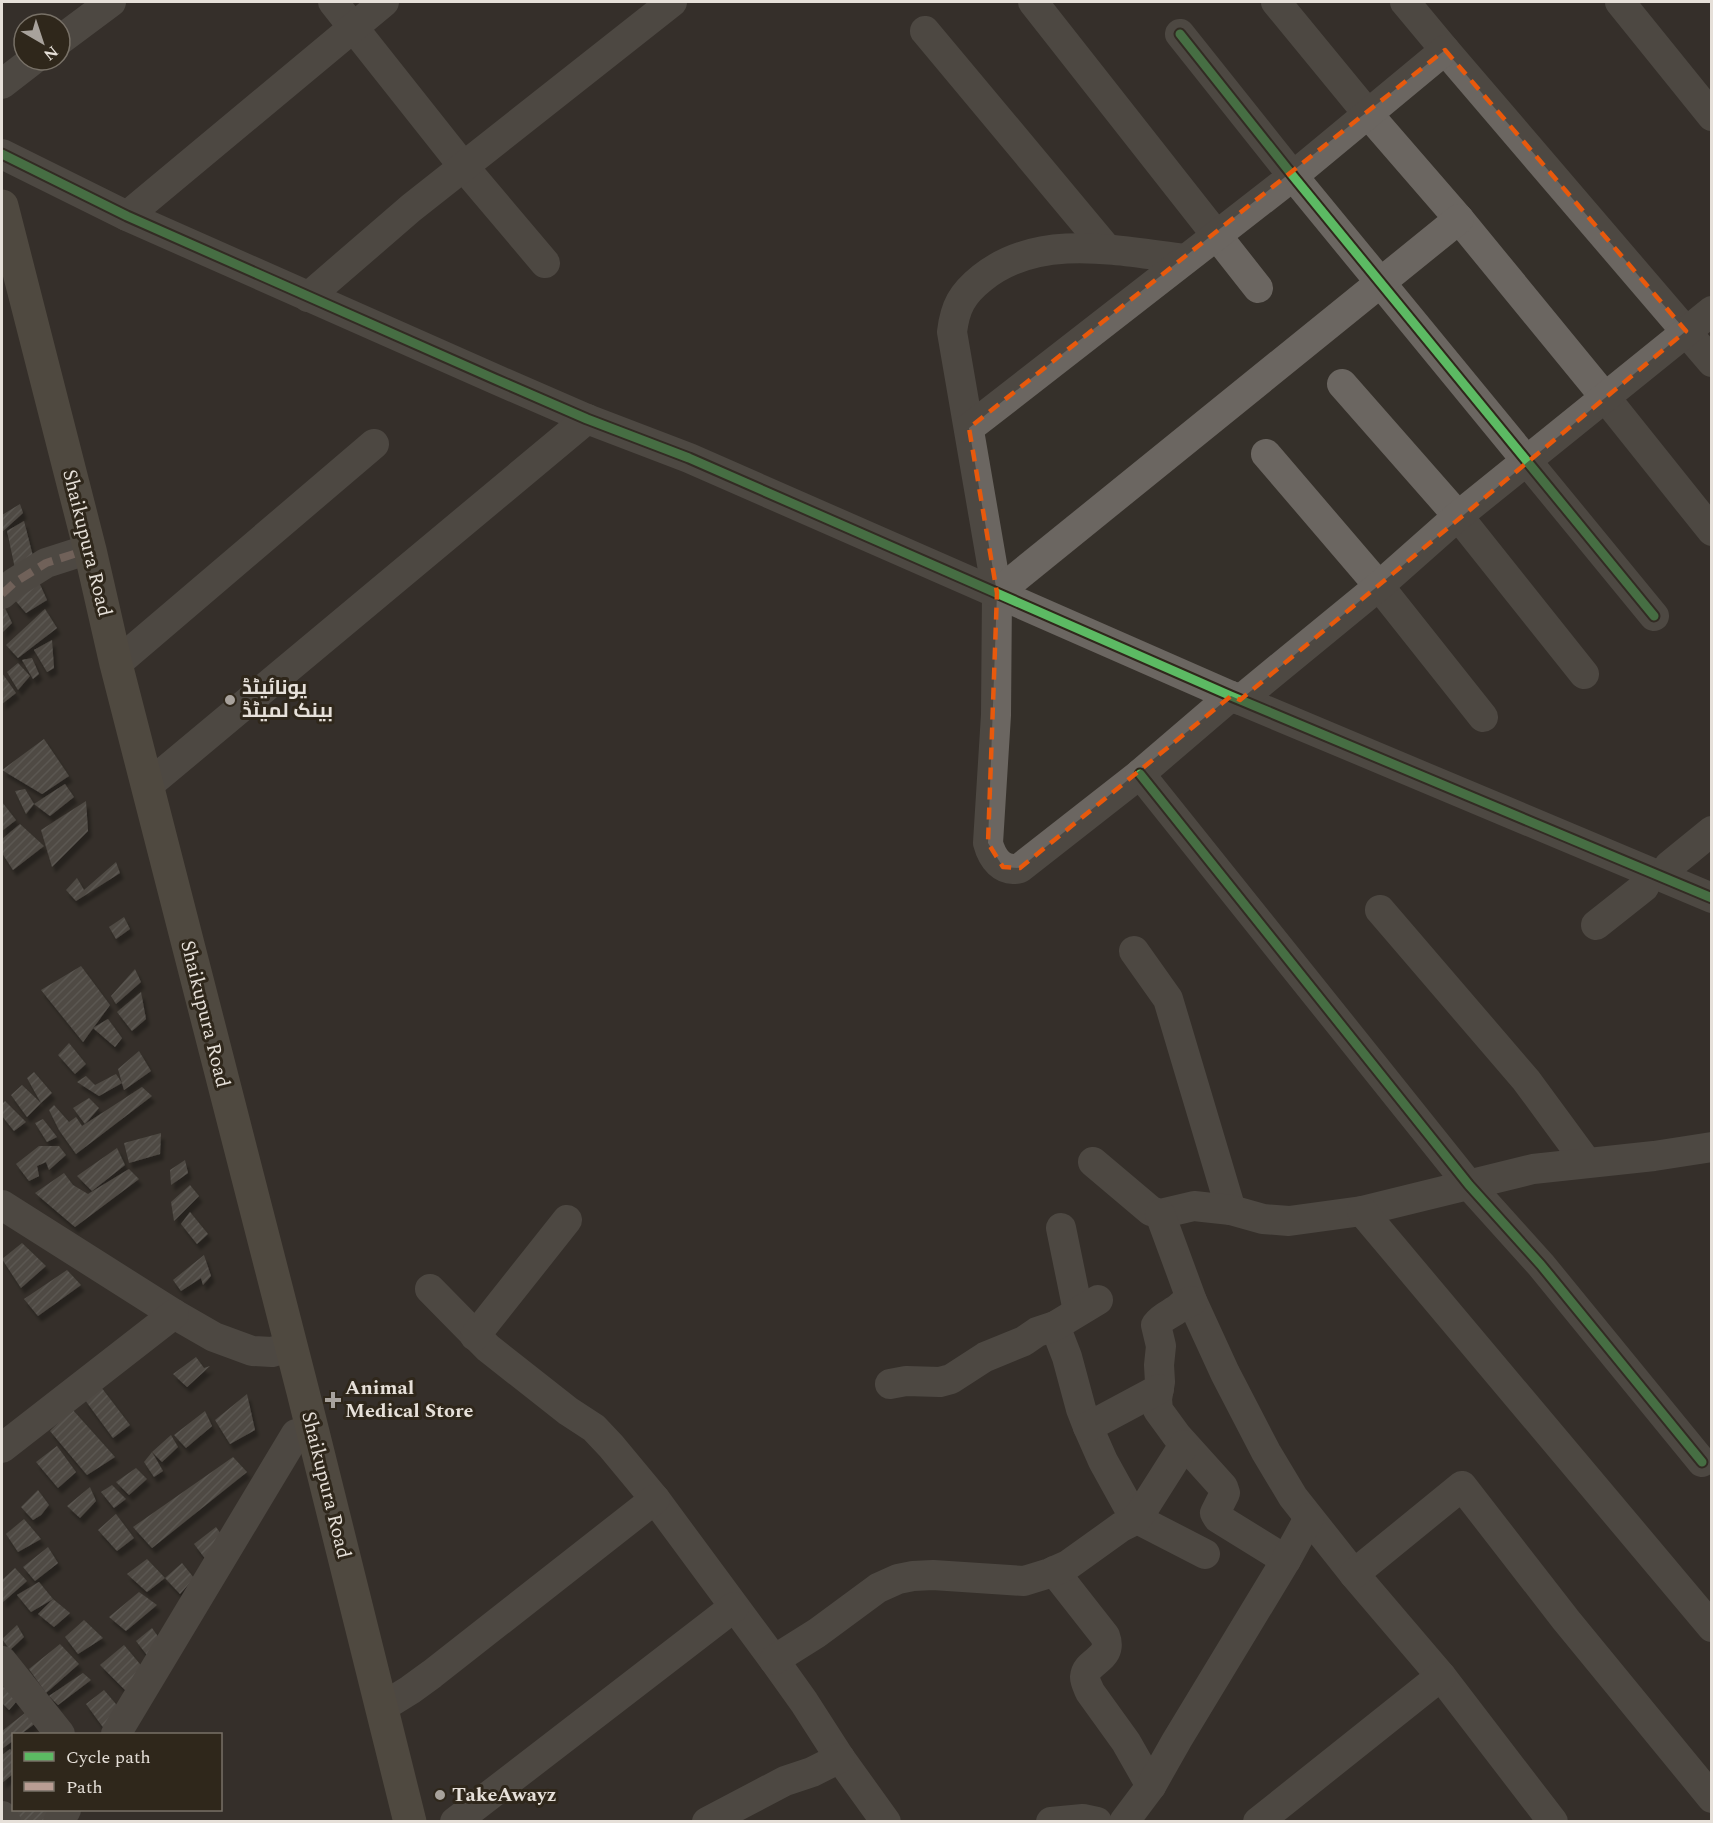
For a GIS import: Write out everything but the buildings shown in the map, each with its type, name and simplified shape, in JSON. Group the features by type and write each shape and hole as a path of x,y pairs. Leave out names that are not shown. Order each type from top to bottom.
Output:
{"main road":[{"name":"Shaikupura Road","path":"2,206 90,550 147,786 281,1350 296,1434 392,1821"},
{"name":"Shaikupura Road","path":"2,273 74,554 103,679 281,1350 381,1708 410,1821"}],"street":[{"path":"72,31 111,2"},
{"path":"333,2 463,166 545,263"},
{"path":"127,216 384,2"},
{"path":"308,297 411,208 672,2"},
{"path":"1033,2 1258,288"},
{"path":"1276,2 1368,114 1459,219 1712,531"},
{"path":"1405,2 1712,362"},
{"path":"1620,2 1712,116"},
{"path":"925,31 1107,249"},
{"path":"1180,34 1293,176 1654,616"},
{"path":"969,429 1293,176 1444,50"},
{"path":"2,84 18,72"},
{"path":"2,154 127,216 587,419 689,459 1235,698 1712,898"},
{"path":"997,593 1459,219"},
{"path":"1185,259 1107,249 1071,248 1029,253 992,270 971,286 955,311 952,332 997,593 996,715 988,843 990,852 997,861 1003,867 1013,870 1020,868 1379,586 1458,516 1712,311"},
{"path":"1342,384 1458,516 1584,674"},
{"path":"147,786 587,419"},
{"path":"116,664 374,444"},
{"path":"1266,454 1379,586 1483,717"},
{"path":"2,594 14,583 46,563 74,554"},
{"path":"1140,774 1469,1185 1540,1264 1702,1462"},
{"path":"1596,925 1712,831"},
{"path":"1380,910 1526,1080 1587,1163"},
{"path":"1134,951 1168,999 1231,1210"},
{"path":"1093,1162 1151,1211 1160,1215 1194,1206 1231,1210 1263,1219 1289,1221 1362,1211 1533,1169 1654,1156 1712,1147"},
{"path":"2,1205 214,1337 252,1351 281,1350"},
{"path":"1362,1211 1712,1627"},
{"path":"1160,1215 1192,1301 1225,1373 1266,1452 1293,1497 1354,1574 1441,1676 1550,1820"},
{"path":"475,1336 567,1220"},
{"path":"1061,1228 1077,1312 1066,1357 1088,1427 1121,1495 1137,1519 1205,1554"},
{"path":"430,1288 488,1348 594,1428 611,1446 655,1499 774,1660 886,1821"},
{"path":"1192,1301 1163,1317 1156,1325 1161,1346 1158,1410 1185,1445 1223,1487 1224,1493 1215,1513 1218,1518 1286,1560"},
{"path":"890,1384 906,1381 940,1382 951,1379 985,1357 1024,1341 1077,1312"},
{"path":"2,1448 174,1314"},
{"path":"1088,1427 1159,1389"},
{"path":"117,1733 296,1434"},
{"path":"774,1660 817,1633 878,1588 898,1579 933,1575 1024,1581 1054,1571 1082,1556 1121,1527 1137,1519 1185,1445"},
{"path":"1354,1574 1462,1486 1566,1620 1712,1797"},
{"path":"381,1708 432,1674 655,1499"},
{"path":"1124,1821 1151,1786 1309,1518"},
{"path":"1054,1571 1108,1642 1102,1657 1087,1670 1086,1682 1137,1759 1151,1786"},
{"path":"455,1821 734,1607"},
{"path":"2,1661 59,1733"},
{"path":"1258,1821 1441,1676"},
{"path":"707,1821 785,1781 812,1772 840,1758"},
{"path":"2,1816 6,1821"},
{"path":"1051,1821 1083,1819 1097,1821"}],"highlighted area":[{"path":"1445,50 1686,331 1240,700 1231,696 1020,868 1003,867 988,843 997,593 969,428"}],"marked path":[{"path":"2,594 14,583 46,563 74,554"}],"cycle path":[{"path":"1180,34 1293,176 1654,616"},
{"path":"2,154 127,216 495,379 587,419 689,458 1231,696 1712,898"},
{"path":"1140,774 1469,1185 1541,1265 1702,1462"}],"place":[{"name":"یونائیٹڈ بینک لمیٹڈ","path":"230,700"},
{"name":"Animal Medical Store","path":"333,1400"},
{"name":"TakeAwayz","path":"440,1795"}]}
